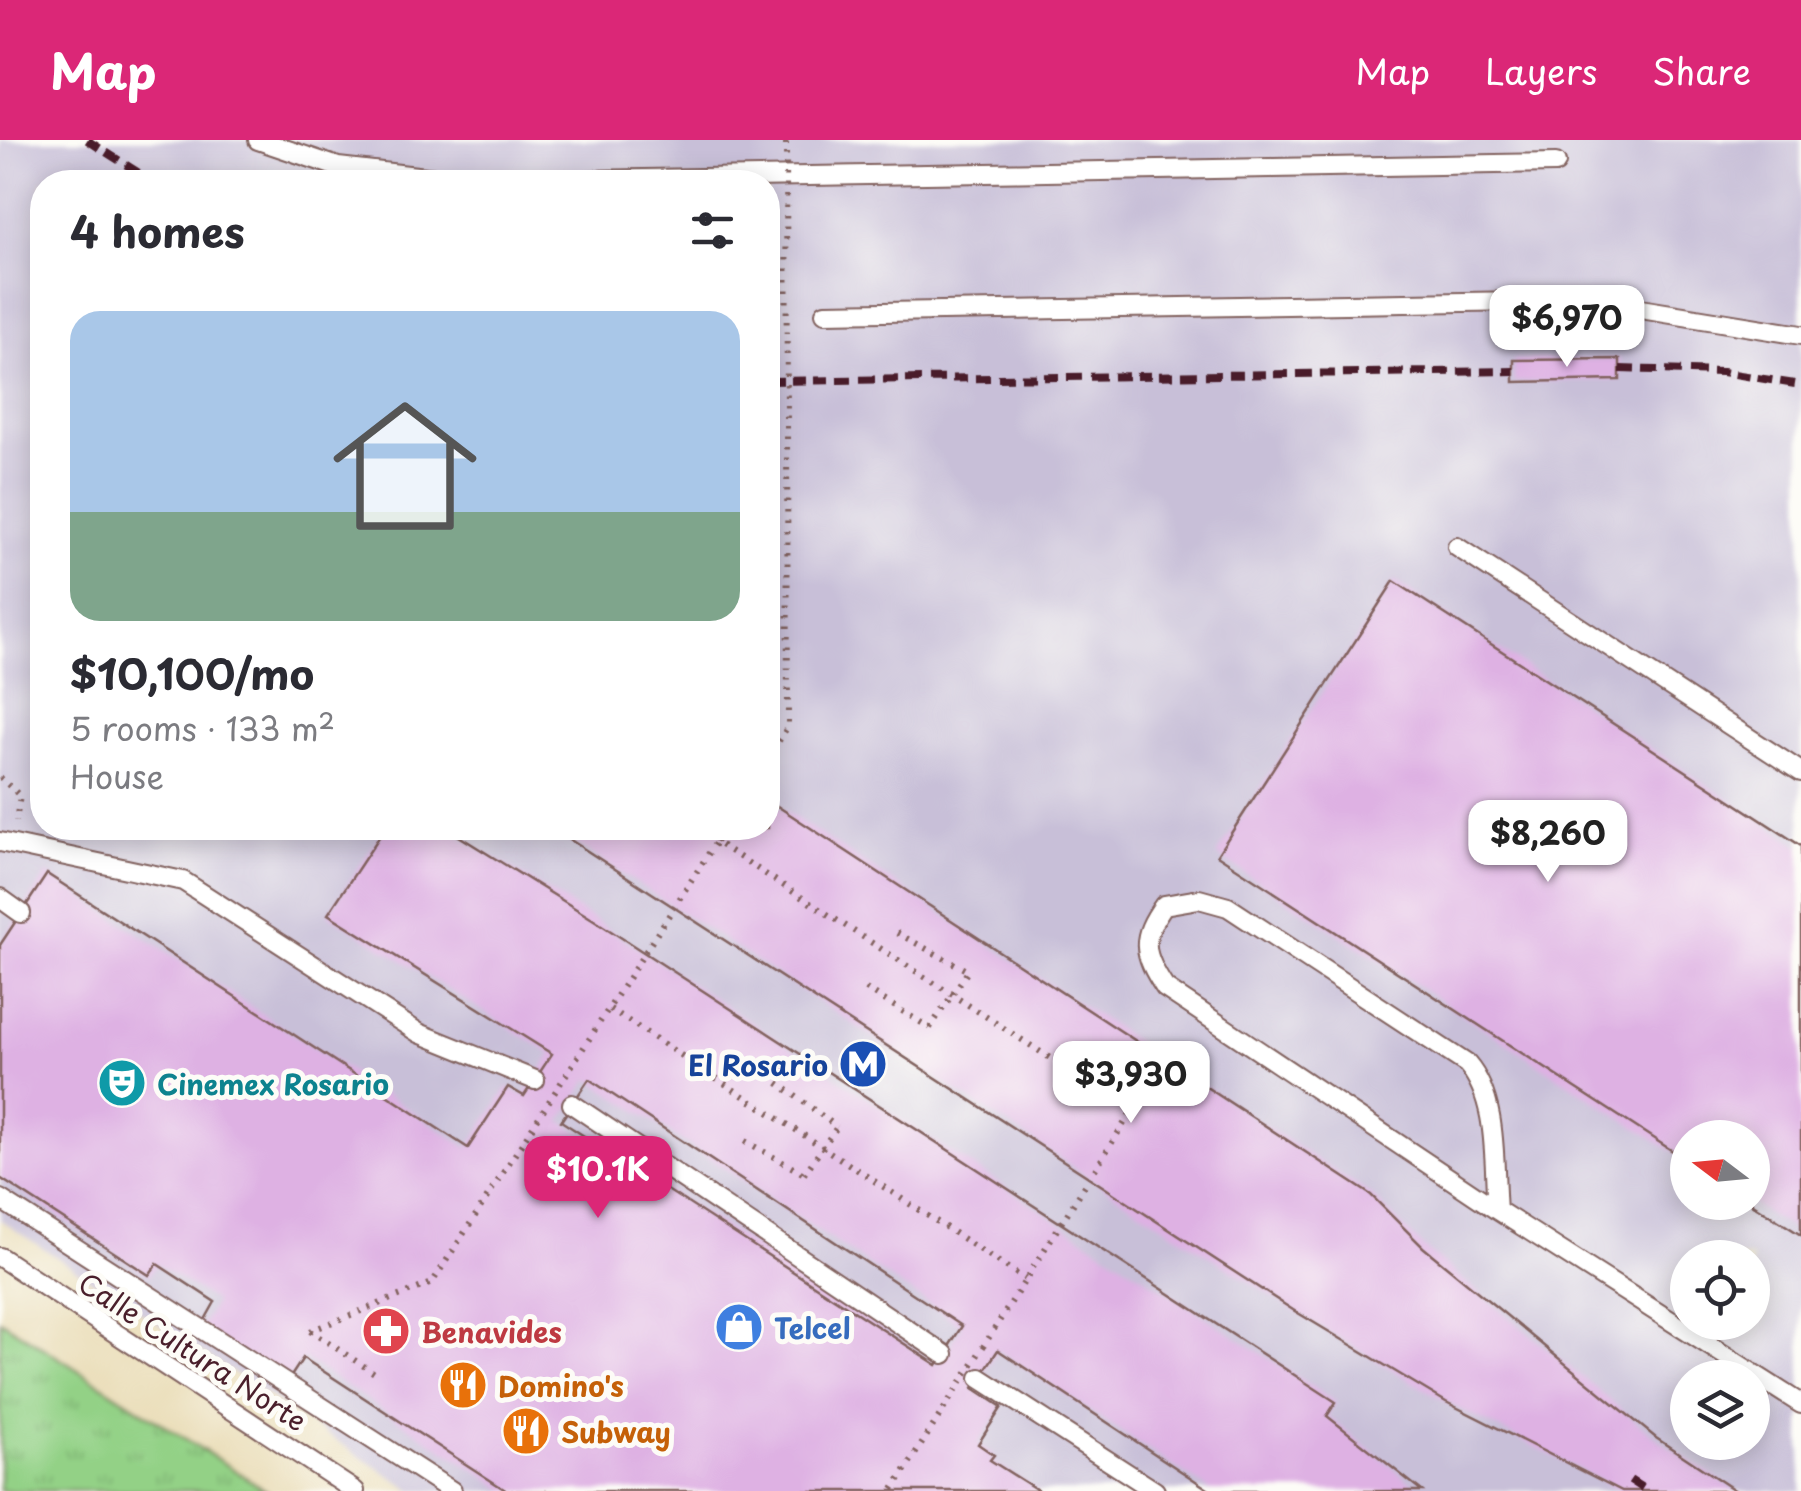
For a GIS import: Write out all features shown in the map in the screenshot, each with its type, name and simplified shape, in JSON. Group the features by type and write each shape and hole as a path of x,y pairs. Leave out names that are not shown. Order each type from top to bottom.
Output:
{"lane":[{"path":"258,140 338,167 364,170"},
{"path":"780,177 1556,164"},
{"path":"825,313 1585,300 1801,334"},
{"path":"1457,547 1801,772"},
{"path":"0,842 183,881 419,1033 536,1080"},
{"path":"0,898 21,913"},
{"path":"1497,1210 1488,1103 1483,1082 1467,1064 1228,907 1198,899 1164,905 1146,930 1148,963 1165,988 1497,1210 1801,1404"},
{"path":"572,1104 944,1354"},
{"path":"0,1199 452,1491"},
{"name":"Calle Cultura Norte","path":"0,1256 355,1491"},
{"path":"980,1378 1155,1491"}],"path":[{"path":"780,739 788,726 786,140"},
{"path":"376,1374 310,1331 432,1282 716,842 1132,1110 892,1491"},
{"path":"866,990 930,1028 968,971 897,933"},
{"path":"610,1010 1025,1280"},
{"path":"745,1141 804,1174 836,1127 778,1083"}],"shaded area":[{"path":"0,140 1801,140 1801,1491 413,1491 0,1220"}],"green space":[{"path":"0,1320 267,1491 0,1491"}],"building":[{"path":"1620,359 1620,380 1514,382 1514,360"},
{"path":"1394,581 1801,846 1801,1235 1770,1215 1770,1120 1670,1120 1670,1149 1217,855"},
{"path":"780,808 1371,1195 1423,1247 1670,1447 1670,1460 1689,1460 1736,1491 1622,1491 1446,1402 1293,1310 570,840 780,840"},
{"path":"377,840 465,840 594,920 1336,1402 1327,1416 1422,1491 1211,1491 998,1350 973,1388 1002,1407 978,1444 994,1455 990,1460 1039,1491 507,1491 303,1358 286,1384 201,1327 215,1302 157,1264 149,1275 0,1178 0,945 47,874 468,1148 508,1087 524,1096 552,1054 328,914","holes":["589,1079 962,1326 937,1365 561,1121"]}],"railway":[{"path":"87,140 134,170"},
{"path":"1620,369 1722,372 1801,385"},
{"path":"780,381 1514,371"},
{"path":"1630,1480 1647,1491"}],"place":[{"name":"El Rosario","path":"863,1064"},
{"name":"Cinemex Rosario","path":"122,1083"},
{"name":"Telcel","path":"739,1327"},
{"name":"Benavides","path":"386,1331"},
{"name":"Domino's","path":"463,1385"},
{"name":"Subway","path":"526,1431"}]}
